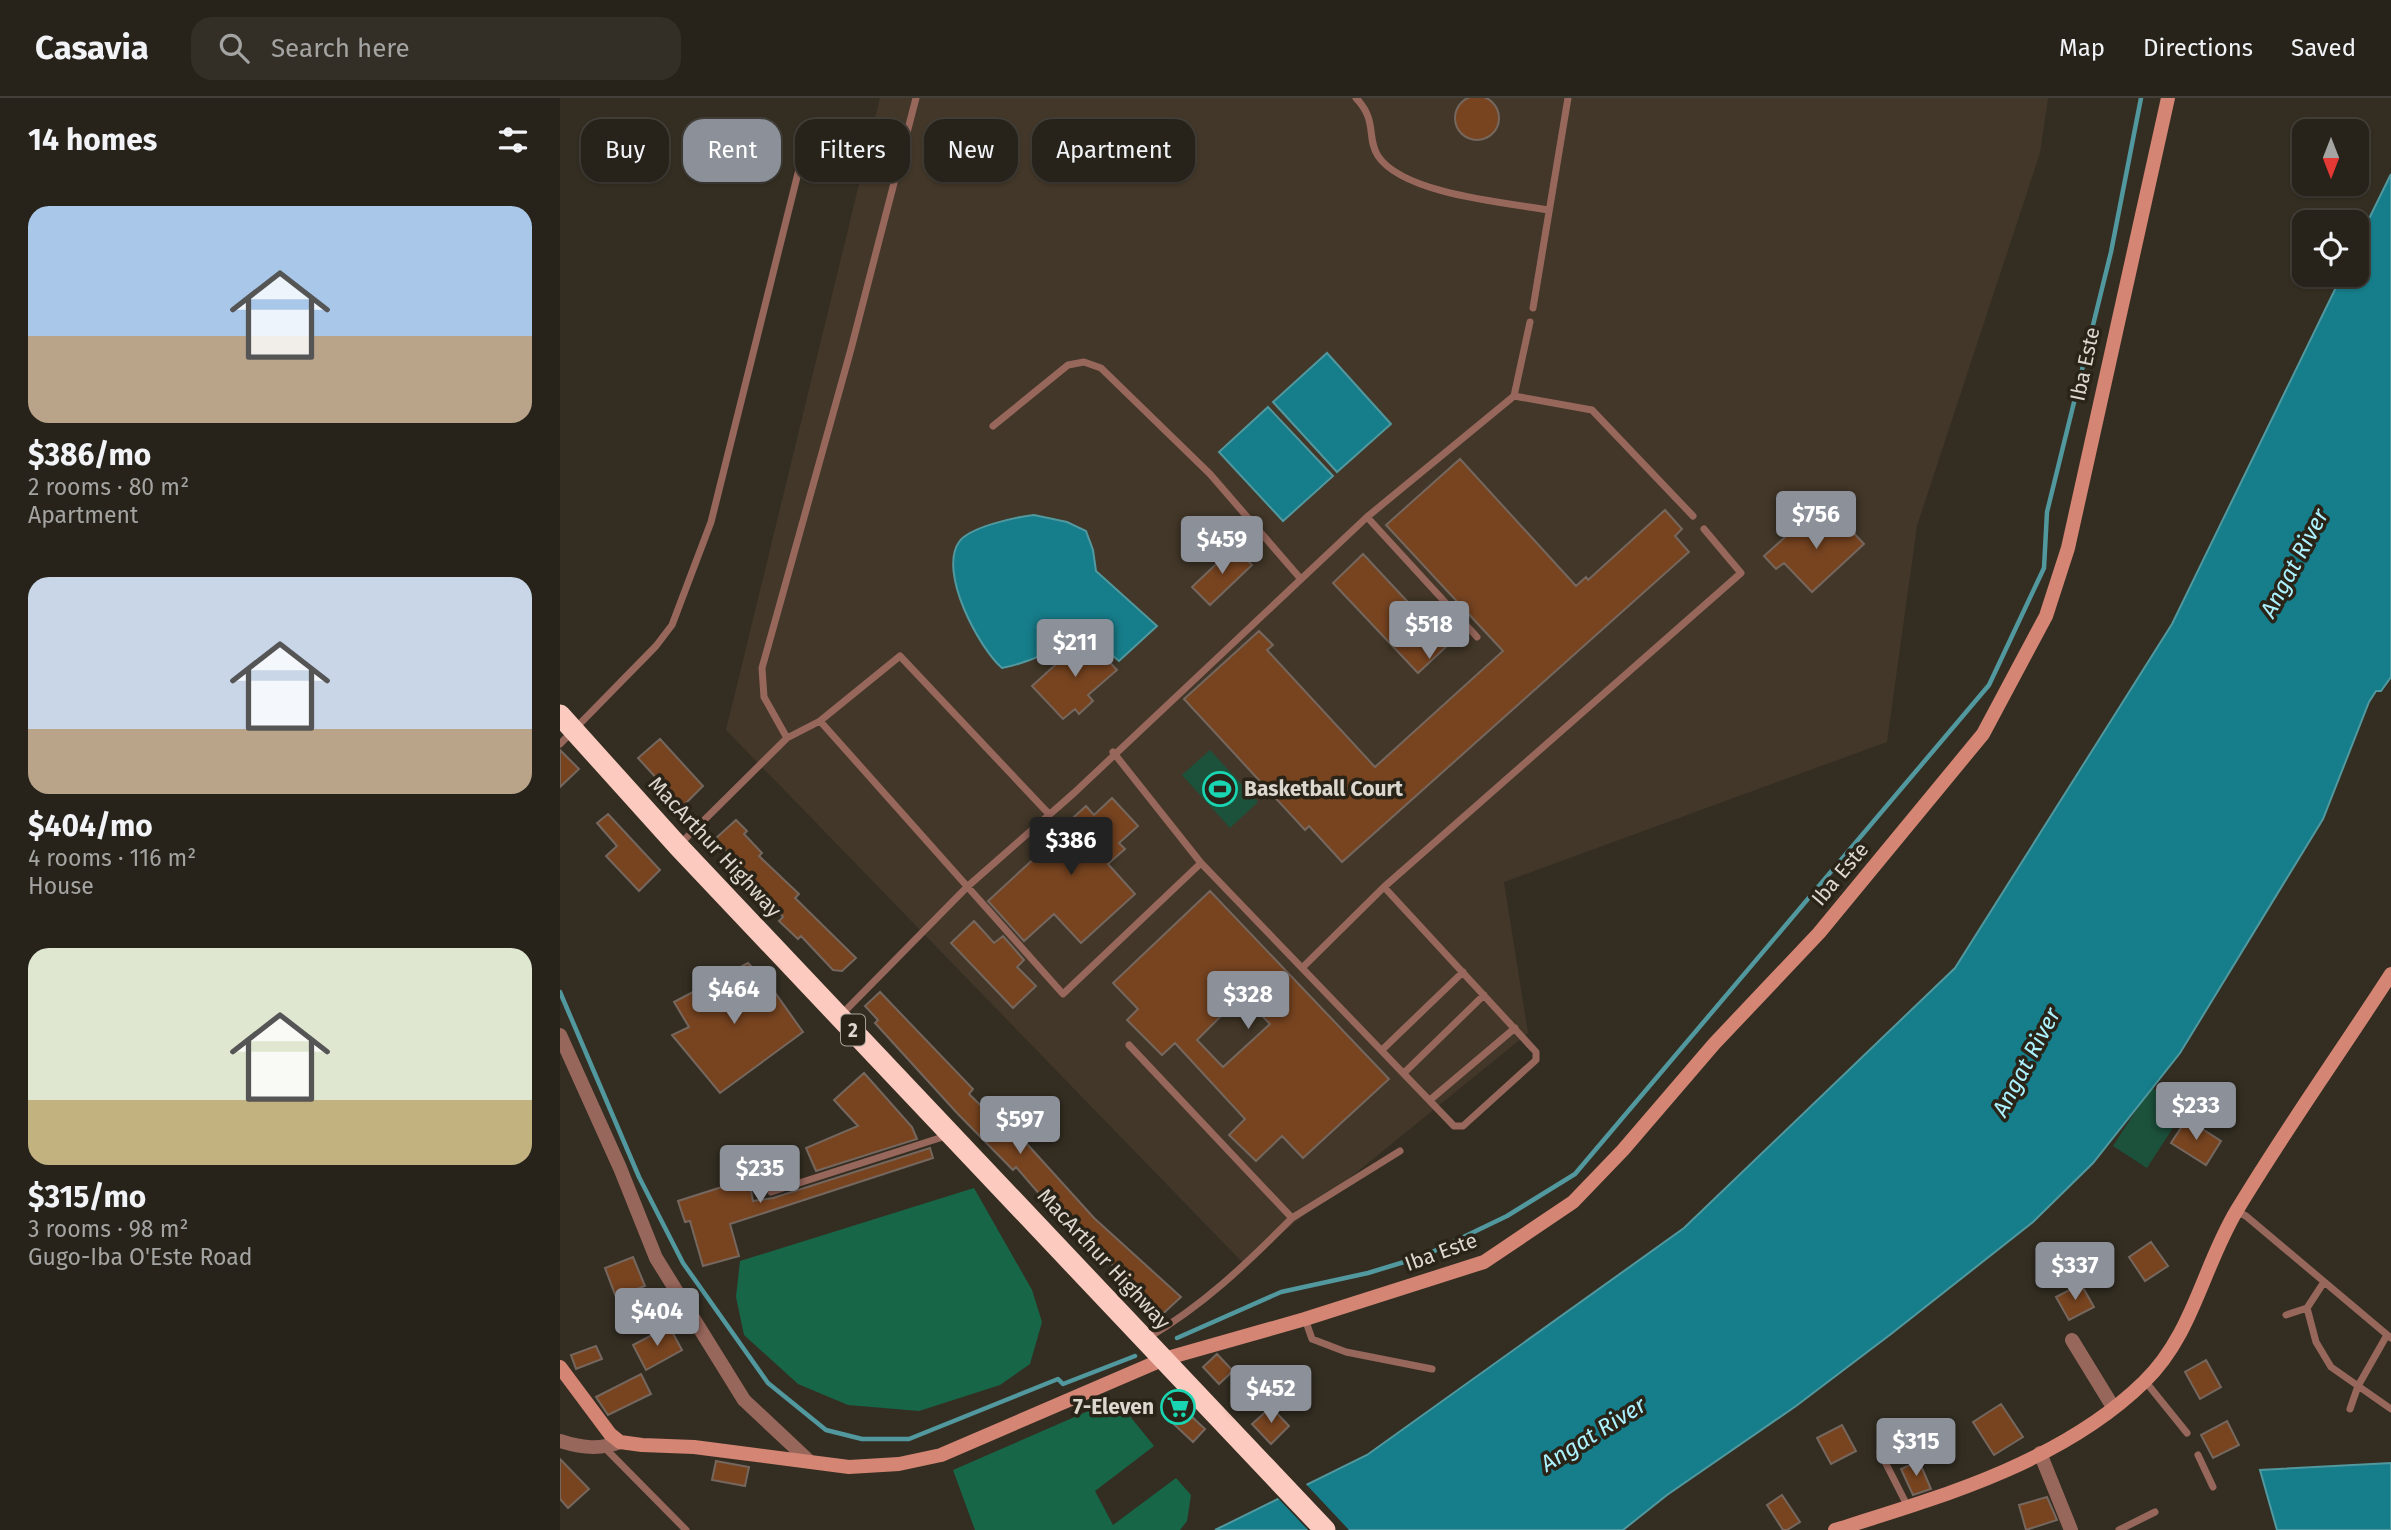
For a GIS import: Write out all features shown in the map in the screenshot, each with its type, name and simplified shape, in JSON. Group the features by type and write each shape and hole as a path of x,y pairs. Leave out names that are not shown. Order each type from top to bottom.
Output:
{"highway":[{"name":"MacArthur Highway","path":"560,715 568,738 678,846 1325,1530"}],"street":[{"name":"Iba Este","path":"620,1442 808,1460 849,1467 899,1464 941,1455 1164,1359 1305,1319 1484,1262 1573,1202 1819,933 1983,734 2046,616 2068,548 2168,98"},
{"path":"1836,1530 1909,1507 2040,1453 2113,1407 2145,1381 2176,1340 2197,1301 2236,1211 2391,974"},
{"path":"560,1035 621,1168 656,1258 744,1399 808,1460"},
{"path":"2072,1340 2113,1407"},
{"path":"560,1367 610,1434 620,1442 605,1448 585,1448 560,1441"},
{"path":"2040,1453 2071,1530"}],"lane":[{"path":"787,738 764,697 762,668 851,349 916,98"},
{"path":"1356,98 1370,117 1376,153 1384,163 1413,180 1464,196 1549,210"},
{"path":"1533,308 1568,98"},
{"path":"568,738 656,646 671,625 710,523 796,182"},
{"path":"840,1016 967,887 1300,578 1367,517 1514,396 1530,322"},
{"path":"993,426 1068,365 1084,362 1101,368 1210,474 1300,578"},
{"path":"1514,396 1592,410 1693,516"},
{"path":"1367,517 1477,637"},
{"path":"1302,968 1384,887 1741,573 1704,529"},
{"path":"678,846 787,738 820,721 900,656 1048,813"},
{"path":"820,721 1063,994 1201,863"},
{"path":"1113,752 1201,863 1405,1072 1454,1126 1463,1126 1536,1060 1536,1052 1384,887"},
{"path":"1382,1050 1464,972"},
{"path":"1405,1072 1484,995"},
{"path":"1430,1100 1514,1028"},
{"path":"1129,1045 1292,1218"},
{"path":"771,1192 952,1135"},
{"path":"1145,1340 1188,1315 1227,1282 1292,1218 1400,1151"},
{"path":"2236,1211 2246,1216 2389,1336 2358,1386 2350,1409"},
{"path":"2286,1315 2307,1308 2324,1282"},
{"path":"2307,1308 2316,1342 2331,1367 2391,1409"},
{"path":"1305,1319 1312,1339 1346,1352 1432,1369"},
{"path":"2145,1381 2187,1433"},
{"path":"605,1448 686,1530"},
{"path":"1880,1451 1909,1507"},
{"path":"2198,1455 2213,1488"},
{"path":"2119,1530 2155,1512"}],"shaded area":[{"path":"880,98 2048,98 2040,153 1917,526 1887,742 1504,882 1528,1033 1244,1264 726,730 860,182 910,182 910,119 875,119"}],"green space":[{"name":"Basketball Court","path":"1210,750 1258,802 1230,828 1182,775"},
{"path":"2151,1087 2185,1109 2147,1168 2113,1146"},
{"path":"974,1188 1032,1290 1042,1322 1030,1364 1000,1385 919,1411 848,1405 798,1384 744,1335 736,1297 740,1261"},
{"path":"1116,1399 1154,1446 1095,1491 1113,1525 1176,1478 1191,1495 1187,1521 1180,1530 975,1530 953,1470"}],"water":[{"name":"Angat River","path":"2391,174 2391,677 2369,702 2323,819 2180,1053 2093,1163 2033,1222 1891,1334 1796,1406 1667,1495 1623,1530 1215,1530 1367,1455 1684,1228 1955,968 2172,624 2336,287 2369,287 2369,219"},
{"path":"1327,353 1391,424 1337,472 1273,402"},
{"path":"1268,407 1333,476 1283,521 1219,452"},
{"path":"1034,515 1067,522 1086,531 1093,550 1096,571 1157,626 1119,661 1083,630 1045,654 1002,668 973,627 957,590 954,572 954,555 959,542 982,527"},
{"path":"2391,1463 2391,1530 2277,1530 2260,1470"}],"pier":[{"path":"1304,1482 1349,1530 1308,1530 1276,1496"}],"building":[{"path":"1477,96 1486,97 1493,102 1498,109 1498,127 1493,134 1486,139 1477,140 1468,139 1461,134 1456,127 1455,118 1456,109 1461,102 1468,97"},
{"path":"1460,459 1576,586 1586,577 1588,580 1665,510 1682,529 1675,536 1689,552 1342,862 1309,826 1305,830 1184,699 1259,631 1273,645 1267,650 1375,767 1503,651 1386,525"},
{"path":"1834,512 1864,544 1812,592 1784,563 1776,569 1764,556 1804,520 1814,531"},
{"path":"1234,547 1252,565 1210,605 1192,587"},
{"path":"1363,554 1448,645 1418,673 1333,583"},
{"path":"1086,637 1117,670 1088,695 1093,701 1079,714 1075,709 1063,719 1032,686"},
{"path":"660,739 703,786 679,810 665,796 669,792 638,758"},
{"path":"560,750 579,769 560,787"},
{"path":"1112,798 1138,826 1119,843 1125,849 1108,864 1135,894 1081,943 1054,914 1024,941 988,901 1064,831 1062,828 1086,806 1094,815"},
{"path":"608,814 660,870 639,891 606,856 617,846 597,823"},
{"path":"736,820 747,831 744,834 762,853 759,856 799,894 795,898 856,958 842,971 833,970 801,936 798,939 779,921 783,917 765,892 715,839"},
{"path":"1210,891 1389,1079 1303,1158 1282,1136 1256,1161 1229,1135 1245,1119 1175,1043 1162,1055 1127,1020 1138,1009 1113,983","holes":["1242,995 1270,1024 1223,1067 1197,1040"]},
{"path":"974,921 994,943 1003,936 1024,960 1017,967 1036,986 1013,1008 951,943"},
{"path":"748,963 771,987 803,1032 720,1093 672,1035 689,1027 674,1002"},
{"path":"880,992 973,1089 969,1094 1014,1138 1018,1134 1094,1218 1181,1297 1156,1320 1141,1304 1144,1301 1131,1285 1101,1253 1078,1229 1073,1233 1016,1167 1013,1170 957,1113 875,1023 878,1020 865,1006"},
{"path":"864,1073 912,1127 917,1139 816,1171 806,1148 858,1126 834,1100"},
{"path":"2187,1119 2221,1141 2206,1165 2171,1143"},
{"path":"930,1148 933,1158 730,1224 739,1256 703,1266 690,1221 685,1222 678,1201 725,1186 723,1179 747,1170 753,1201 773,1198"},
{"path":"2151,1242 2168,1266 2145,1281 2129,1257"},
{"path":"633,1257 645,1286 616,1297 605,1268"},
{"path":"2081,1284 2094,1307 2069,1320 2056,1297"},
{"path":"669,1326 682,1350 646,1370 633,1345"},
{"path":"596,1346 602,1359 576,1369 571,1355"},
{"path":"1217,1354 1233,1371 1219,1384 1203,1367"},
{"path":"2206,1360 2221,1387 2200,1399 2185,1372"},
{"path":"641,1374 651,1394 608,1415 596,1397"},
{"path":"1174,1400 1205,1429 1193,1442 1162,1413"},
{"path":"2001,1404 2023,1437 1994,1455 1973,1422"},
{"path":"1271,1407 1289,1426 1271,1444 1252,1424"},
{"path":"2227,1421 2239,1445 2213,1458 2201,1435"},
{"path":"1842,1425 1856,1451 1831,1464 1817,1438"},
{"path":"560,1459 589,1489 568,1508 560,1499"},
{"path":"716,1461 749,1467 745,1486 712,1480"},
{"path":"1919,1461 1931,1489 1913,1495 1901,1469"},
{"path":"1782,1495 1800,1522 1787,1530 1783,1530 1767,1505"},
{"path":"2047,1497 2057,1520 2026,1530 2019,1505"}],"waterway":[{"path":"1177,1338 1281,1292 1368,1273 1424,1256 1507,1216 1575,1174 1989,685 2044,568 2047,512 2111,252 2141,98"},
{"path":"560,992 639,1177 683,1263 768,1383 826,1430 862,1439 909,1439 1058,1379 1063,1384 1135,1356"}],"place":[{"name":"Basketball Court","path":"1220,789"},
{"name":"7-Eleven","path":"1178,1407"}]}
